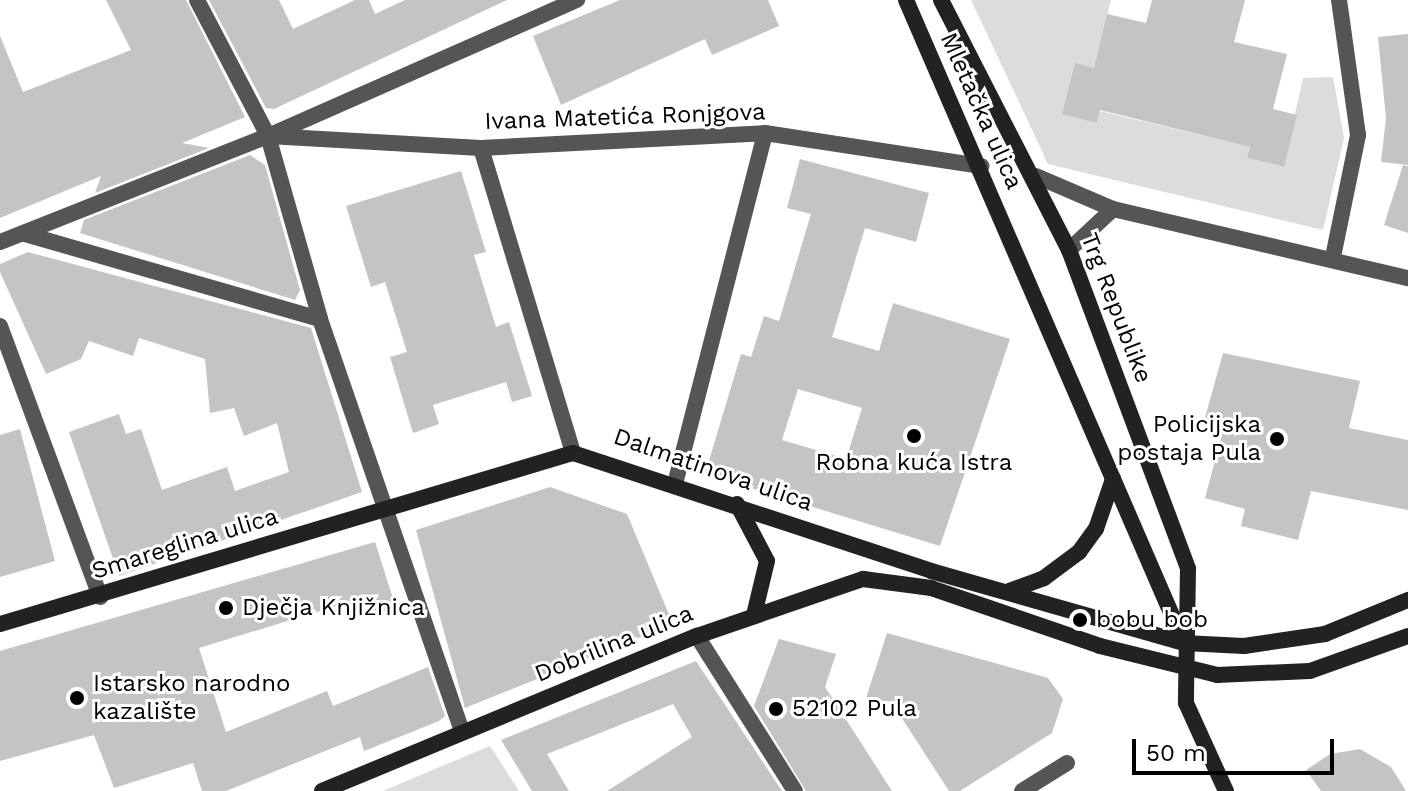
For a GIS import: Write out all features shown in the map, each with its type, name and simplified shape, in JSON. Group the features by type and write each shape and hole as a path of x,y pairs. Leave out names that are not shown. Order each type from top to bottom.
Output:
{"main road":[{"name":"Mletačka ulica","path":"906,0 1012,241"},
{"name":"Mletačka ulica","path":"941,0 1036,176"},
{"name":"Trg Republike","path":"1036,176 1069,250 1188,569 1192,611 1184,643 1183,669 1195,730 1226,791"},
{"name":"Trg Republike","path":"1012,241 1184,643"},
{"name":"Dalmatinova ulica","path":"573,453 737,504 931,580"},
{"path":"384,508 573,453"},
{"path":"1009,591 1044,578 1079,552 1096,529 1113,479"},
{"path":"737,504 767,561 754,615"},
{"name":"Smareglina ulica","path":"0,624 100,597 384,508"},
{"name":"Dobrilina ulica","path":"322,791 754,615 863,579 931,580"},
{"path":"931,580 1009,591 1184,643 1244,646 1325,634 1408,600"},
{"path":"931,580 1183,669 1243,677 1310,671 1408,636"}],"street":[{"path":"197,0 268,136 320,319 462,732"},
{"path":"0,242 268,136 577,0"},
{"path":"1333,257 1358,135 1339,0"},
{"path":"675,484 765,133"},
{"name":"Ivana Matetića Ronjgova","path":"268,136 481,148 765,133 981,166"},
{"path":"481,148 573,453"},
{"path":"1036,176 1113,209 1333,257 1408,278"},
{"path":"1069,250 1113,209"},
{"path":"25,234 320,319"},
{"path":"0,326 27,389 100,597"},
{"path":"697,636 795,791"},
{"path":"1022,791 1067,763"}],"shaded area":[{"path":"971,0 1111,0 1094,68 1075,64 1097,123 1100,111 1250,147 1247,158 1283,167 1303,78 1333,77 1344,138 1323,230 1048,164"},
{"path":"490,746 519,791 383,791 442,766"}],"building":[{"path":"106,0 186,0 245,117 182,143 209,148 95,193 101,176 0,218 0,36 23,92 131,50"},
{"path":"209,0 279,0 293,29 355,0 369,0 375,14 405,0 507,0 274,109 266,108"},
{"path":"620,0 768,0 779,26 712,55 705,39 561,105 533,36"},
{"path":"1152,0 1245,0 1234,42 1287,54 1273,109 1297,115 1284,167 1247,158 1250,147 1100,110 1097,123 1062,114 1075,63 1094,68 1107,14 1146,23"},
{"path":"1408,34 1408,165 1381,162 1386,118 1378,37"},
{"path":"250,155 265,165 300,290 295,300 80,233 84,220"},
{"path":"800,159 929,193 916,242 865,228 832,337 879,351 893,303 1010,339 940,546 705,474 741,354 751,357 764,316 779,321 811,214 787,208","holes":["798,389 862,408 846,459 782,440"]},
{"path":"1403,165 1408,166 1408,233 1384,225"},
{"path":"461,171 486,252 474,255 496,327 509,322 532,396 512,402 506,382 433,405 439,424 413,433 390,357 407,352 385,282 371,287 346,206"},
{"path":"28,252 311,328 362,492 119,576 69,432 119,414 126,434 141,429 162,490 227,467 235,491 289,472 277,423 244,436 234,408 210,413 205,359 139,338 133,356 89,341 81,359 46,374 0,272 0,264"},
{"path":"1223,353 1360,381 1349,428 1408,440 1408,510 1311,491 1298,540 1241,526 1245,509 1205,498 1223,431 1203,425"},
{"path":"20,429 55,561 0,577 0,435"},
{"path":"550,487 627,514 673,624 465,708 416,530"},
{"path":"375,542 396,608 375,615 369,596 199,648 226,732 327,691 333,706 428,667 445,716 439,721 364,751 360,737 226,791 202,791 193,763 114,788 94,735 0,761 0,651"},
{"path":"887,633 1048,678 1063,699 1052,733 960,791 949,791 892,703 866,698"},
{"path":"779,639 836,654 825,687 892,791 806,791 754,706"},
{"path":"696,661 782,791 607,791 692,737 673,704 547,754 569,791 532,791 501,740"},
{"path":"1360,749 1391,767 1406,791 1321,791 1306,770 1330,754"}],"place":[{"name":"Robna kuća Istra","path":"914,436"},
{"name":"Policijska postaja Pula","path":"1277,439"},
{"name":"Dječja Knjižnica","path":"226,608"},
{"name":"bobu bob","path":"1080,620"},
{"name":"Istarsko narodno kazalište","path":"77,698"},
{"name":"52102 Pula","path":"776,709"}]}
